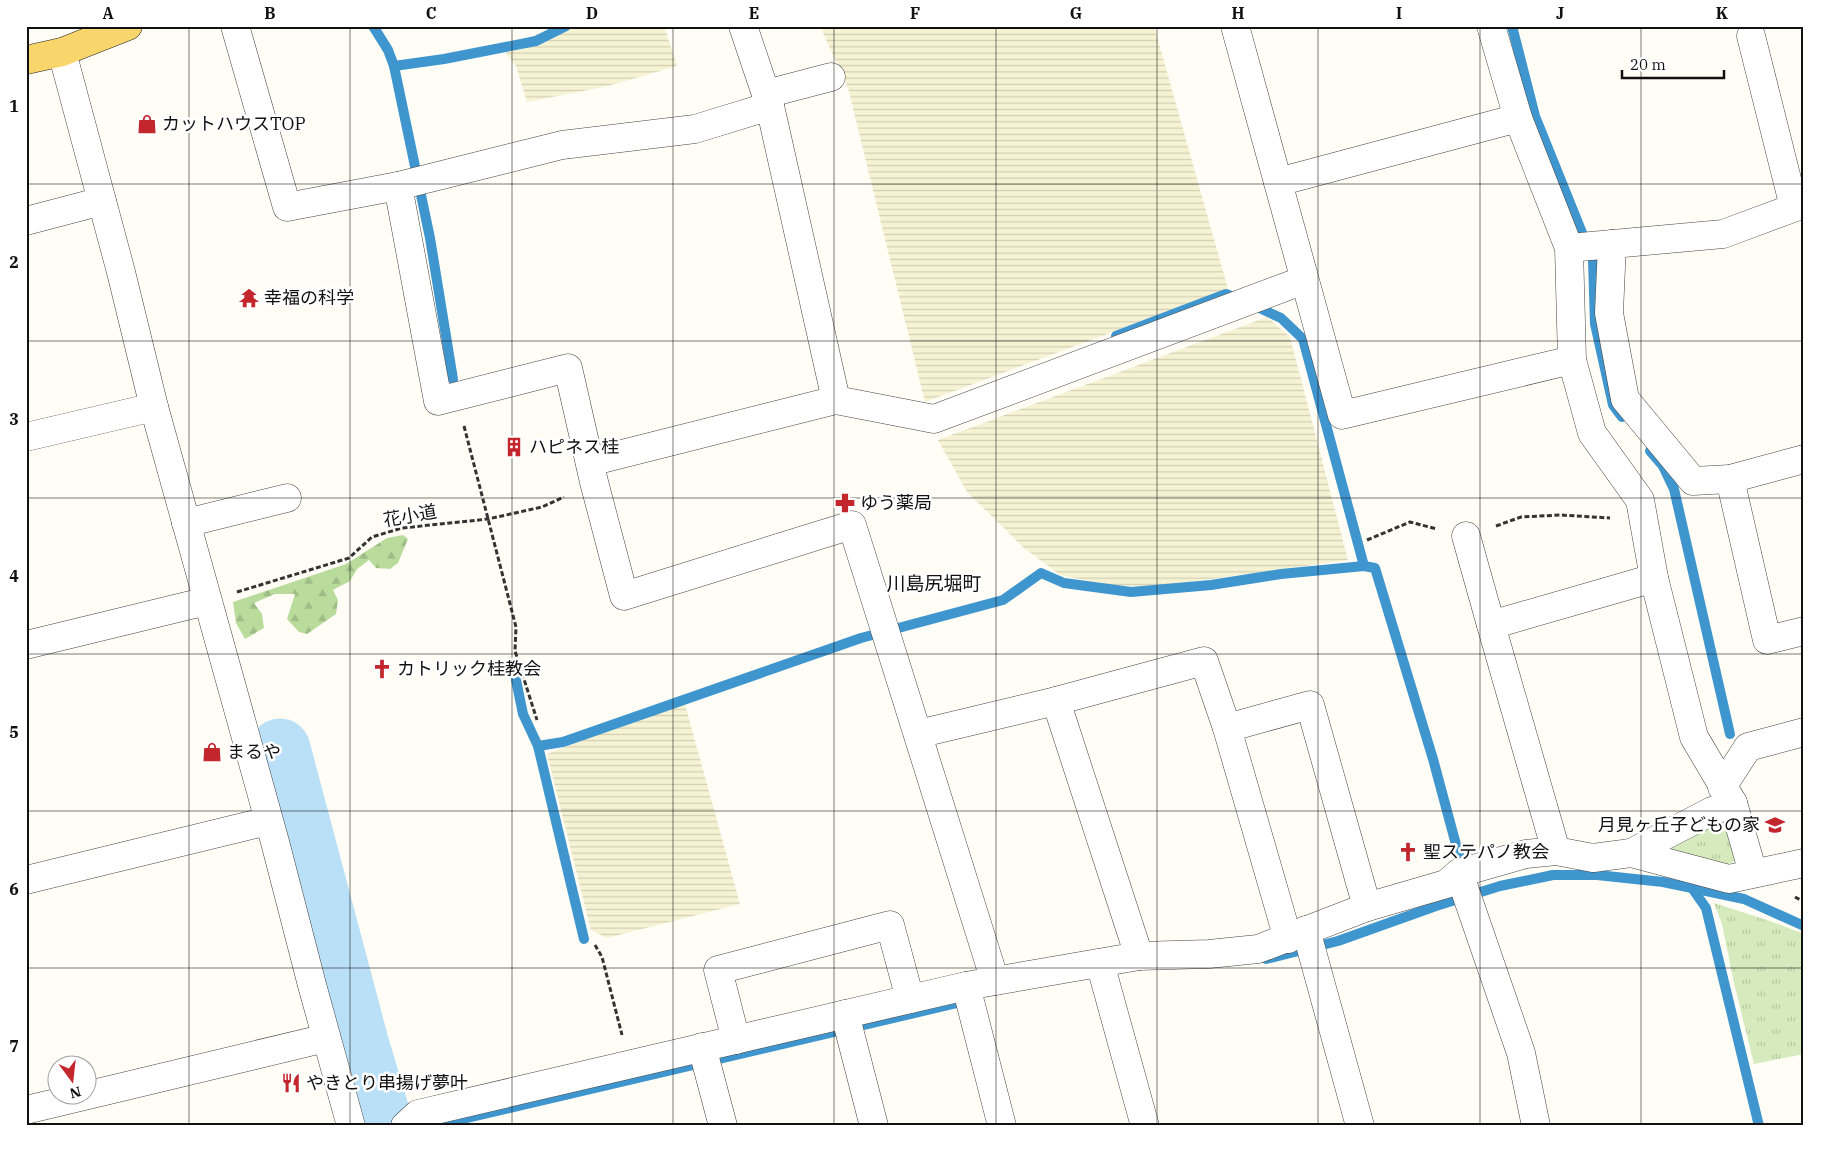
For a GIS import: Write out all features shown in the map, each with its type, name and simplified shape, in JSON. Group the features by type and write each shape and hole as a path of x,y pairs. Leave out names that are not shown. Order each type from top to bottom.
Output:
{"main road":[{"path":"26,60 62,52 128,26"}],"street":[{"path":"235,26 287,207 411,183 562,145 695,129 831,77"},
{"path":"743,26 768,100 836,400"},
{"path":"1235,26 1342,415 1572,360"},
{"path":"1491,26 1518,118 1588,247 1609,314 1625,399 1693,481 1730,479 1804,459"},
{"path":"1588,247 1722,234 1799,206 1751,36"},
{"path":"62,52 154,407 275,842 351,1126"},
{"path":"1278,182 1518,118"},
{"path":"411,183 438,401 568,368 624,596 852,525 995,981"},
{"path":"26,221 102,201"},
{"path":"1588,247 1572,360 1592,433 1640,500 1654,578 1694,737 1727,795 1753,873"},
{"path":"592,472 836,400 934,419 1304,280"},
{"path":"26,436 154,407"},
{"path":"1730,479 1767,640 1804,631"},
{"path":"186,524 287,498"},
{"path":"1466,536 1556,851"},
{"path":"1491,625 1654,578"},
{"path":"26,645 207,601"},
{"path":"918,734 1056,702 1204,661 1226,728 1304,942 1360,1126"},
{"path":"1056,702 1139,956"},
{"path":"1226,728 1310,705 1367,908"},
{"path":"405,1126 418,1114 966,986 1139,956 1209,954 1304,942 1367,908 1446,884 1459,873 1526,854 1556,851 1594,858 1631,853 1712,811 1727,795 1748,747 1804,732"},
{"path":"26,880 268,821"},
{"path":"1631,853 1729,879 1804,863"},
{"path":"1459,873 1521,1053 1536,1126"},
{"path":"736,1040 718,970 890,925 910,999"},
{"path":"1100,963 1145,1126"},
{"path":"966,986 1002,1126"},
{"path":"845,1014 874,1126"},
{"path":"26,1110 326,1038"},
{"path":"702,1047 723,1126"}],"path":[{"path":"456,396 516,627 515,650 537,720"},
{"name":"花小道","path":"207,601 349,558 372,537 402,528 488,519 542,508 592,472"},
{"path":"1367,540 1410,522 1466,536 1521,518 1560,515 1644,519"},
{"path":"595,945 602,957 630,1064"}],"shaded area":[{"path":"556,26 664,26 677,66 608,86 527,102 516,66 506,53 517,43"},
{"path":"820,26 1154,26 1228,289 925,402 848,88"},
{"path":"1267,317 1290,337 1348,560 1161,586 1113,586 1060,575 1024,548 967,492 938,440"},
{"path":"684,701 740,904 607,938 591,930 547,754"}],"green space":[{"path":"403,535 408,539 398,563 390,569 376,568 369,560 357,569 350,581 333,590 338,600 336,614 307,634 299,632 287,619 295,594 275,594 254,603 262,614 264,628 245,639 236,623 233,602 346,564 387,538"},
{"path":"1717,821 1730,822 1740,858 1729,864 1718,865 1672,857 1668,848"},
{"path":"1714,903 1804,934 1804,1054 1754,1064 1722,924"}],"waterway":[{"path":"373,26 388,50 394,66 430,238 453,379"},
{"path":"394,66 444,59 536,41 566,26"},
{"path":"1512,26 1535,116 1593,260 1595,324 1613,405 1622,417"},
{"path":"1116,336 1226,294 1239,299"},
{"path":"1253,305 1281,318 1303,339 1364,566"},
{"path":"1650,451 1663,466 1674,489 1730,734"},
{"path":"538,746 563,742 861,638 1003,600 1041,573 1064,583 1131,592 1211,585 1281,574 1364,566 1375,568 1433,759 1458,852 1465,870"},
{"path":"516,680 523,714 538,746 584,939"},
{"path":"280,749 359,1046 383,1126"},
{"path":"1266,959 1338,941 1436,906 1500,886 1553,875 1597,875 1663,882 1744,899 1804,926"},
{"path":"1692,888 1706,908 1759,1126"},
{"path":"433,1126 970,1000"},
{"path":"359,1046 378,1071 391,1112"}],"place":[{"name":"カットハウスTOP","path":"147,124"},
{"name":"幸福の科学","path":"249,298"},
{"name":"ハピネス桂","path":"514,447"},
{"name":"ゆう薬局","path":"845,503"},
{"name":"カトリック桂教会","path":"382,669"},
{"name":"まるや","path":"212,752"},
{"name":"月見ヶ丘子どもの家","path":"1775,825"},
{"name":"聖ステパノ教会","path":"1408,852"},
{"name":"やきとり串揚げ夢叶","path":"291,1083"}],"district":[{"name":"川島尻堀町","path":"934,583"}]}
